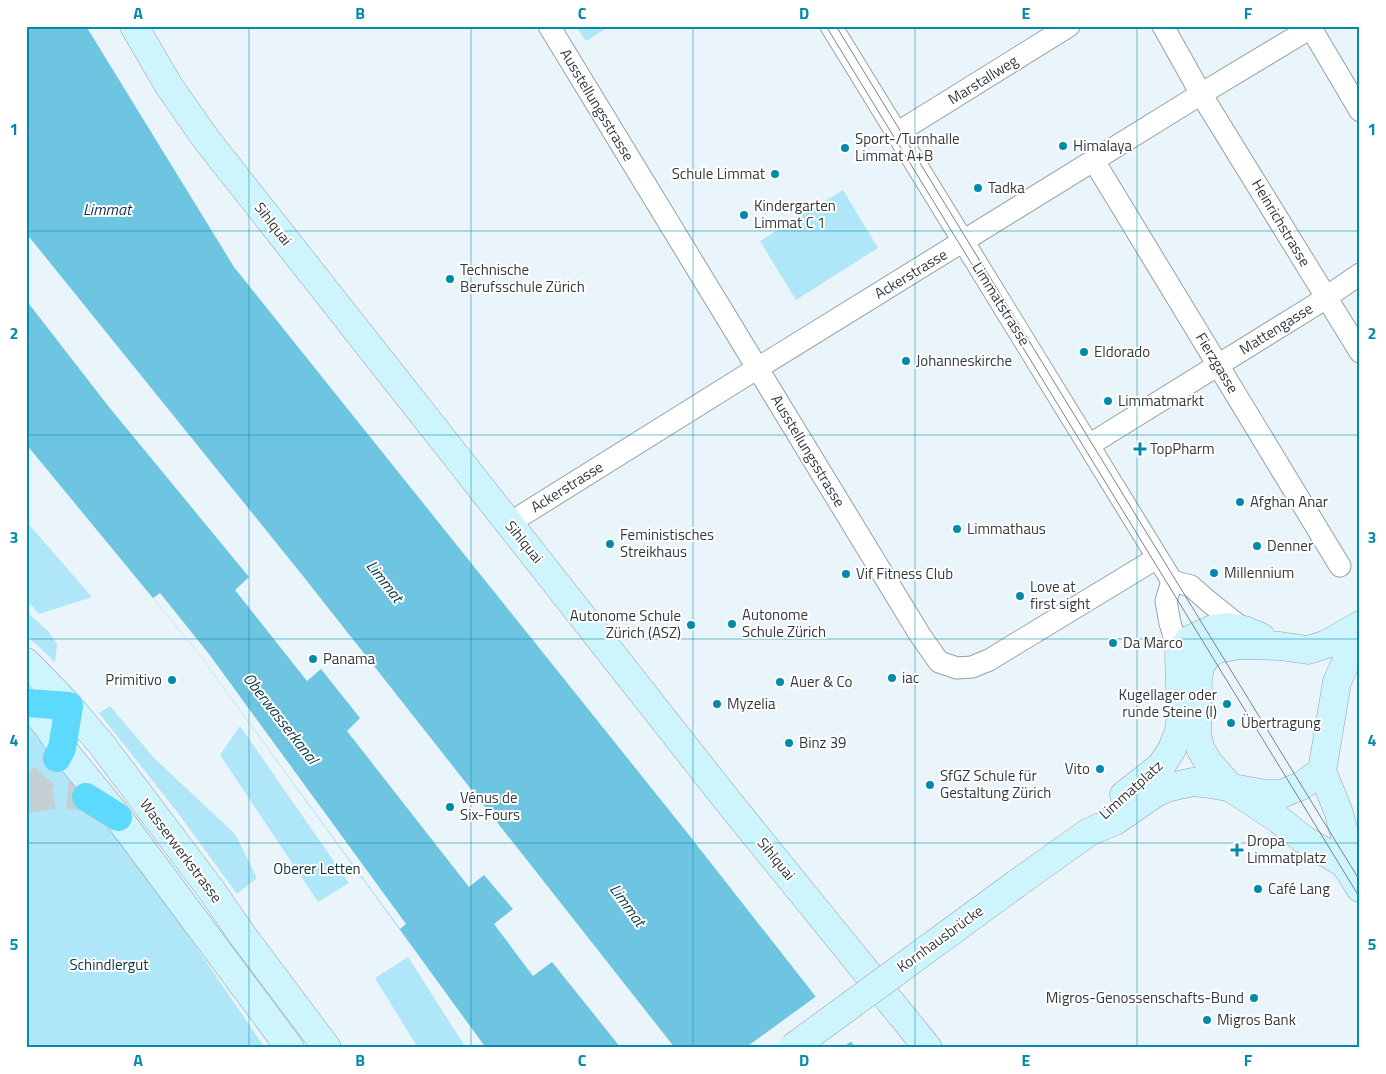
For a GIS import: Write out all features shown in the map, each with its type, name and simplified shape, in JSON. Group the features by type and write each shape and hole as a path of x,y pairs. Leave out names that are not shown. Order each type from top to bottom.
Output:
{"highway":[{"path":"27,703 69,706 59,753"},
{"path":"86,797 118,817"}],"street":[{"name":"Sihlquai","path":"134,26 169,86 206,139 508,524 928,1048"},
{"name":"Ausstellungsstrasse","path":"549,26 920,635 939,662 957,668 972,667 989,660 1157,558"},
{"name":"Limmatstrasse","path":"831,26 1172,581"},
{"name":"Marstallweg","path":"897,134 1069,26"},
{"name":"Heinrichstrasse","path":"1163,26 1202,94 1360,352"},
{"name":"Ackerstrasse","path":"508,524 1313,27"},
{"path":"1313,27 1360,111"},
{"name":"Fierzgasse","path":"1094,161 1340,566"},
{"name":"Mattengasse","path":"1089,445 1315,305 1360,274"},
{"name":"Limmatplatz","path":"1089,832 1102,812 1161,766 1172,749 1180,731 1179,653 1166,601 1172,581 1191,586 1244,630 1280,646"},
{"name":"Limmatplatz","path":"1344,864 1303,839 1278,819 1231,788 1209,763 1201,750 1197,735 1199,670 1210,653 1217,649 1240,645 1280,646 1308,650 1327,644 1360,625"},
{"name":"Limmatplatz","path":"1179,653 1189,640 1213,629 1244,630"},
{"path":"1360,630 1337,682 1322,770 1345,836 1344,864 1360,888"},
{"name":"Wasserwerkstrasse","path":"26,662 69,706 102,745 212,891 323,1046"},
{"name":"Wasserwerkstrasse","path":"27,703 46,724 59,753 118,817 283,1043"},
{"name":"Limmatplatz","path":"1089,832 1115,821 1157,792 1170,787 1193,782 1265,794 1280,794 1301,786 1322,770"},
{"name":"Kornhausbrücke","path":"792,1048 1089,832"}],"green space":[{"path":"576,26 610,26 586,41"},
{"path":"843,190 878,248 796,300 760,241"},
{"path":"26,521 92,597 39,614 26,599"},
{"path":"26,611 48,631 57,644 55,662 26,635"},
{"path":"110,706 155,759 235,834 257,878 237,894 178,813 99,713"},
{"name":"Schindlergut","path":"26,721 143,869 265,1048 26,1048"},
{"name":"Oberer Letten","path":"240,726 349,883 318,902 220,755"},
{"path":"408,957 466,1048 418,1048 375,978"}],"water":[{"name":"Limmat","path":"26,26 86,26 234,267 689,835 856,1048 675,1048 303,576 26,233"},
{"name":"Oberwasserkanal","path":"26,300 109,407 249,577 235,590 307,681 321,669 360,718 347,731 469,887 484,875 513,909 494,924 533,976 552,962 621,1048 486,1048 199,654 26,444"}],"pier":[{"path":"160,593 209,654 406,924 400,929 199,654 153,598"},
{"path":"818,995 853,1040 842,1048 745,1048"}],"tunnel":[{"path":"26,797 57,758"},
{"path":"26,800 58,794 86,797"}],"tram line":[{"path":"826,26 1360,898"},
{"path":"836,26 1360,881"}],"place":[{"name":"Himalaya","path":"1063,146"},
{"name":"Sport-/Turnhalle Limmat A+B","path":"845,148"},
{"name":"Schule Limmat","path":"775,174"},
{"name":"Tadka","path":"978,188"},
{"name":"Kindergarten Limmat C 1","path":"744,215"},
{"name":"Technische Berufsschule Zürich","path":"450,279"},
{"name":"Eldorado","path":"1084,352"},
{"name":"Johanneskirche","path":"906,361"},
{"name":"Limmatmarkt","path":"1108,401"},
{"name":"TopPharm","path":"1140,449"},
{"name":"Afghan Anar","path":"1240,502"},
{"name":"Limmathaus","path":"957,529"},
{"name":"Feministisches Streikhaus","path":"610,544"},
{"name":"Denner","path":"1257,546"},
{"name":"Millennium","path":"1214,573"},
{"name":"Vif Fitness Club","path":"846,574"},
{"name":"Love at first sight","path":"1020,596"},
{"name":"Autonome Schule Zürich","path":"732,624"},
{"name":"Autonome Schule Zürich (ASZ)","path":"691,625"},
{"name":"Da Marco","path":"1113,643"},
{"name":"Panama","path":"313,659"},
{"name":"iac","path":"892,678"},
{"name":"Primitivo","path":"172,680"},
{"name":"Auer & Co","path":"780,682"},
{"name":"Myzelia","path":"717,704"},
{"name":"Kugellager oder runde Steine (I)","path":"1227,704"},
{"name":"Übertragung","path":"1231,723"},
{"name":"Binz 39","path":"789,743"},
{"name":"Vito","path":"1100,769"},
{"name":"SfGZ Schule für Gestaltung Zürich","path":"930,785"},
{"name":"Vénus de Six-Fours","path":"450,807"},
{"name":"Dropa Limmatplatz","path":"1237,850"},
{"name":"Café Lang","path":"1258,889"},
{"name":"Migros-Genossenschafts-Bund","path":"1254,998"},
{"name":"Migros Bank","path":"1207,1020"}]}
